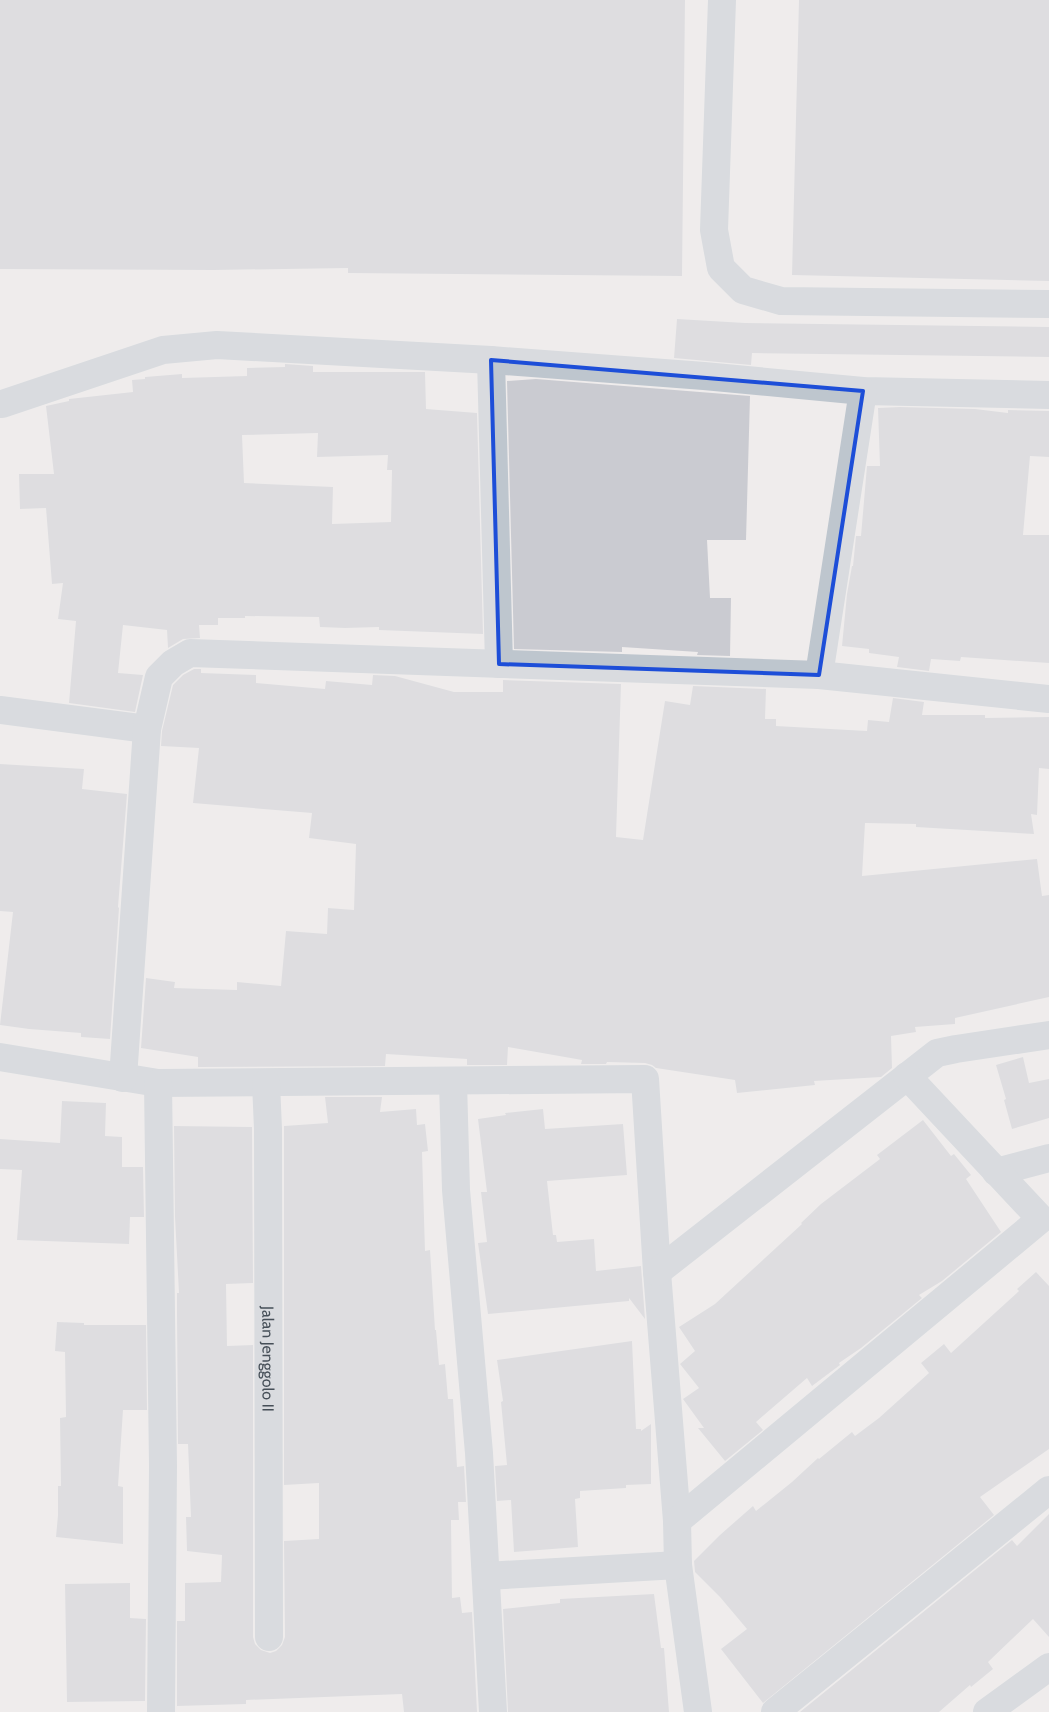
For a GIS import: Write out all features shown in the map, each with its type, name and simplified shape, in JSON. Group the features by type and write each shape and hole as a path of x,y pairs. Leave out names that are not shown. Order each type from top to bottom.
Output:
{"street":[{"path":"722,0 714,230 721,268 743,290 781,301 1049,304"},
{"path":"2,404 164,350 217,345 491,360 704,376 863,391 1049,395"},
{"path":"491,360 499,664"},
{"path":"819,675 863,391"},
{"path":"123,1078 147,729 159,677 173,663 190,653 819,675 1049,698"},
{"path":"0,710 147,729"},
{"path":"657,1272 937,1053 1049,1035"},
{"path":"0,1057 158,1083 645,1079 657,1272 677,1521 678,1565 698,1712"},
{"path":"677,1521 1045,1223 907,1076"},
{"path":"453,1082 456,1190 479,1453 494,1712"},
{"path":"158,1083 163,1456 161,1712"},
{"name":"Jalan Jenggolo II","path":"266,1083 268,1139 269,1637"},
{"path":"996,1172 1049,1158"},
{"path":"774,1712 1049,1490"},
{"path":"486,1576 678,1565"},
{"path":"987,1712 1049,1667"}],"highlighted area":[{"path":"491,360 863,391 819,675 499,664"}],"building":[{"path":"0,0 685,0 682,276 348,273 348,268 214,270 0,269"},
{"path":"799,0 1049,0 1049,281 792,275"},
{"path":"677,319 745,323 1049,327 1049,357 752,353 751,365 674,358"},
{"path":"285,364 313,366 313,372 425,372 426,409 477,413 483,634 379,630 379,627 320,627 319,617 245,616 245,618 218,618 218,625 199,625 200,638 183,639 168,648 167,630 123,625 118,673 143,675 135,712 69,703 76,621 58,619 63,583 52,584 46,508 20,509 19,474 54,474 46,406 69,401 69,399 133,392 132,380 145,379 145,377 182,374 182,378 247,376 247,368 285,367","holes":["318,433 317,457 388,455 387,470 392,470 391,522 332,524 333,487 244,483 242,435"]},
{"path":"536,379 750,396 746,540 707,540 710,598 731,598 730,656 697,655 698,652 622,647 622,652 514,649 507,381"},
{"path":"878,408 975,409 1008,413 1008,410 1049,411 1049,457 1030,456 1023,535 1049,535 1049,663 961,657 960,661 931,659 929,671 897,667 899,657 869,653 869,649 842,646 847,594 853,566 856,536 861,536 867,466 880,466"},
{"path":"194,669 201,669 201,673 256,675 256,683 325,689 326,681 372,685 373,675 395,676 454,692 503,692 503,680 621,684 616,837 643,840 665,701 690,705 693,686 766,689 765,719 776,719 776,726 867,731 868,720 889,722 893,698 924,702 922,715 985,715 985,718 1049,717 1049,769 1039,768 1037,815 1031,814 1034,834 916,827 916,824 865,823 862,876 1037,859 1042,896 1049,895 1049,997 955,1018 955,1024 915,1027 916,1032 891,1036 892,1068 881,1077 814,1081 815,1085 737,1093 735,1080 656,1068 645,1063 607,1062 606,1064 581,1064 582,1060 508,1047 507,1065 467,1065 467,1059 386,1054 385,1066 198,1067 198,1057 141,1048 146,978 175,982 174,988 237,990 237,982 281,986 286,931 327,934 328,908 354,910 356,844 309,838 312,813 193,803 199,748 161,746 162,731 173,685 183,675"},
{"path":"0,764 84,769 82,789 127,794 110,1039 81,1037 81,1033 0,1025 13,912 0,911"},
{"path":"1023,1057 1029,1083 1049,1079 1049,1118 1012,1129 996,1065"},
{"path":"325,1097 382,1097 380,1112 416,1109 417,1125 425,1124 428,1151 422,1152 425,1251 430,1250 439,1365 445,1364 448,1399 453,1399 457,1467 464,1466 466,1502 458,1502 459,1520 451,1520 452,1598 460,1597 462,1613 472,1612 477,1712 404,1712 402,1694 246,1700 246,1704 177,1706 177,1621 185,1621 185,1583 221,1582 222,1555 187,1551 186,1517 191,1517 188,1444 178,1444 177,1293 179,1293 175,1217 174,1126 252,1127 253,1283 226,1284 227,1346 253,1345 253,1637 255,1644 261,1650 270,1653 276,1651 282,1645 285,1637 284,1541 319,1539 319,1483 284,1485 284,1126 328,1123"},
{"path":"62,1101 106,1103 105,1136 122,1137 122,1167 143,1167 144,1217 130,1217 129,1244 17,1240 22,1170 0,1169 0,1139 60,1143"},
{"path":"543,1109 545,1129 623,1124 627,1175 547,1181 553,1235 556,1235 557,1242 594,1239 596,1271 641,1266 645,1319 629,1298 629,1301 488,1314 478,1243 487,1242 481,1192 487,1192 478,1119 506,1115 505,1113"},
{"path":"923,1120 951,1156 954,1154 971,1175 966,1179 1001,1232 942,1281 919,1295 922,1298 861,1348 839,1363 840,1365 812,1386 807,1378 756,1422 763,1430 725,1461 698,1428 704,1428 683,1399 699,1388 680,1364 695,1351 679,1327 715,1304 802,1224 821,1204 880,1159 877,1155"},
{"path":"1036,1272 1049,1286 1049,1449 980,1497 994,1515 763,1703 721,1649 747,1629 720,1597 695,1572 694,1561 753,1506 756,1511 818,1458 852,1432 855,1436 879,1418 929,1373 921,1363 944,1344 951,1353 1019,1291 1017,1289"},
{"path":"57,1322 84,1323 84,1325 146,1325 147,1410 123,1410 118,1486 123,1487 123,1544 56,1537 58,1486 61,1486 60,1418 66,1417 65,1352 55,1351"},
{"path":"632,1341 636,1429 641,1429 641,1431 651,1424 651,1484 626,1485 626,1488 580,1491 580,1498 575,1499 578,1547 514,1552 511,1500 497,1501 495,1466 507,1465 501,1402 503,1401 497,1360"},
{"path":"1049,1514 1049,1637 1033,1619 988,1662 993,1669 971,1687 970,1685 939,1712 800,1712 1012,1540 1017,1546"},
{"path":"130,1583 130,1618 146,1619 145,1701 67,1702 65,1584"},
{"path":"654,1594 661,1648 664,1648 669,1712 508,1712 503,1609 560,1603 560,1599"}]}
